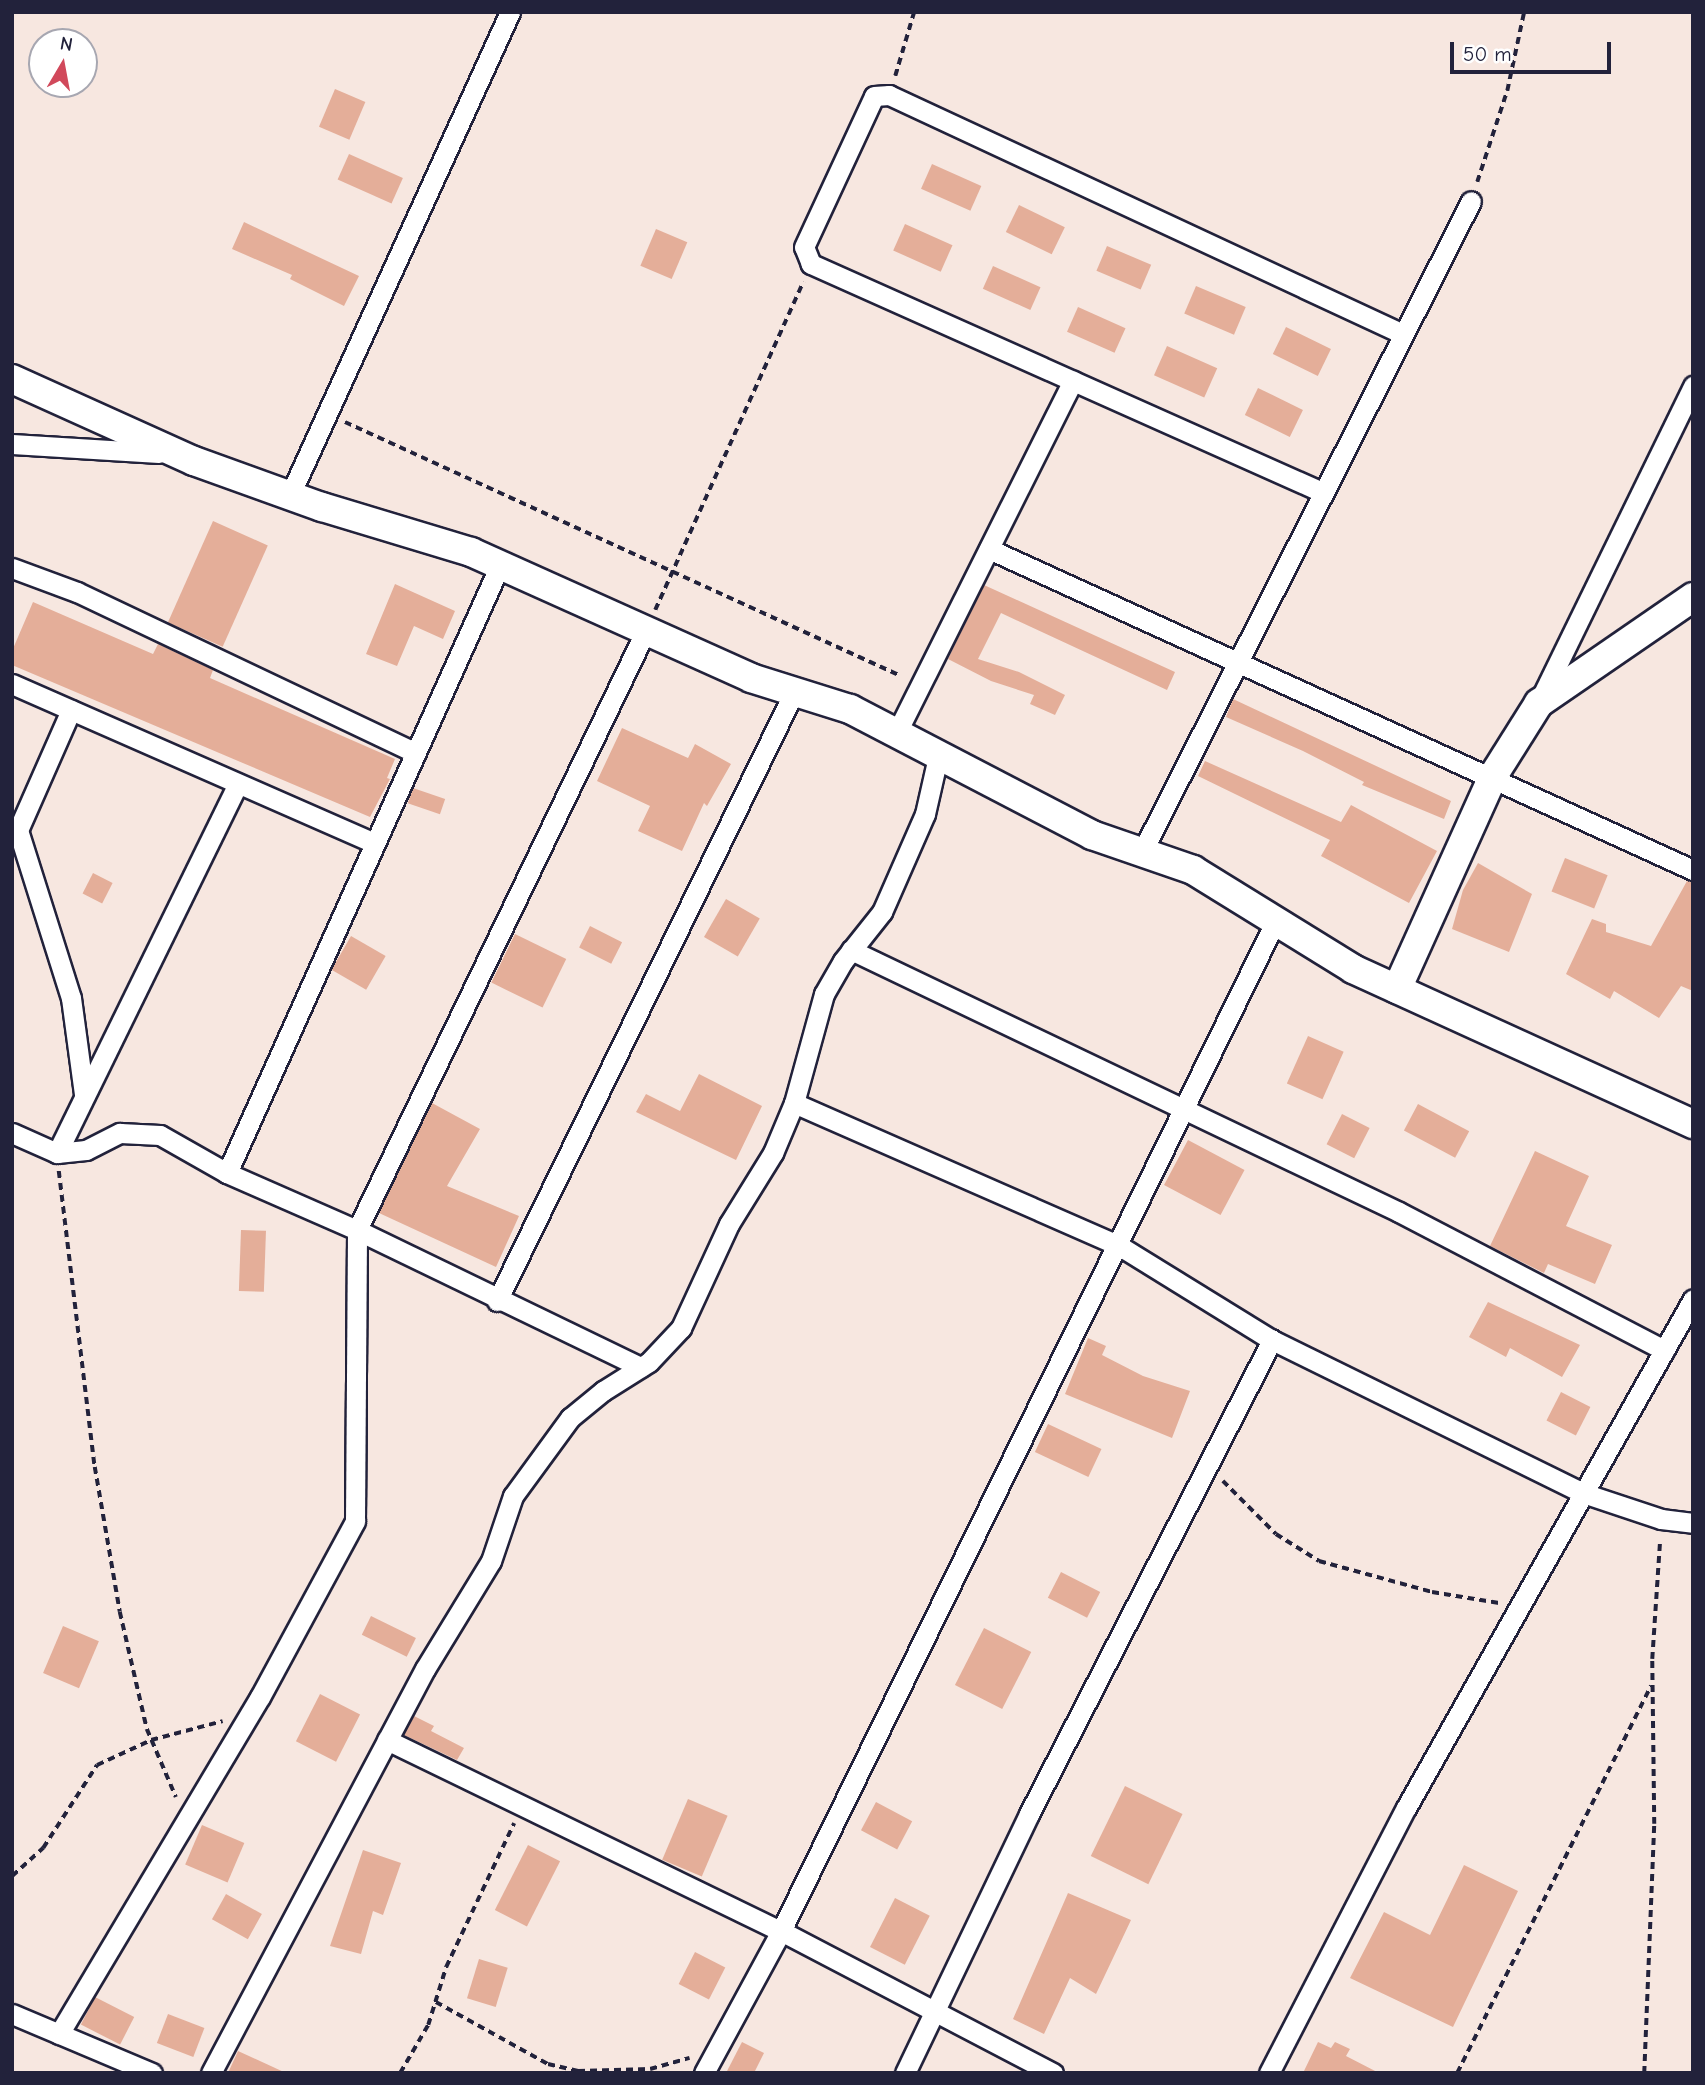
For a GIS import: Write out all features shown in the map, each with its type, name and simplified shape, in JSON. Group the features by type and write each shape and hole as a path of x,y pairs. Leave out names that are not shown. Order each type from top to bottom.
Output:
{"main road":[{"path":"12,379 194,461 500,565 751,678 850,709 1092,835 1193,870 1277,918 1353,969 1693,1124"},
{"path":"1397,989 1493,776 1539,702 1693,597"}],"street":[{"path":"290,495 510,12"},
{"path":"1322,492 811,264 804,247 874,96 889,95 1403,334"},
{"path":"1142,852 1234,664 1471,201"},
{"path":"896,734 1073,381"},
{"path":"1539,702 1693,386"},
{"path":"12,444 138,449 194,461"},
{"path":"989,549 1234,664 1493,776 1693,870"},
{"path":"227,1173 500,565"},
{"path":"12,568 77,592 415,753"},
{"path":"59,2034 185,1818 250,1714 355,1521 357,1230 646,630"},
{"path":"12,684 374,844"},
{"path":"497,1301 794,692"},
{"path":"71,710 18,830 71,998 84,1094"},
{"path":"211,2073 387,1740 491,1560 513,1496 541,1452 570,1418 641,1367 681,1328 729,1224 773,1153 794,1103 824,994 851,950 882,912 925,814 938,757"},
{"path":"57,1153 238,783"},
{"path":"708,2065 781,1931 1277,918"},
{"path":"851,950 1399,1212 1664,1350"},
{"path":"794,1103 1118,1245 1272,1340 1583,1493 1661,1519 1693,1522"},
{"path":"12,1133 57,1153 86,1150 120,1133 160,1135 227,1173 357,1230 497,1301 641,1367"},
{"path":"1269,2073 1406,1808 1693,1299"},
{"path":"905,2073 1029,1814 1272,1340"},
{"path":"387,1740 781,1931 1053,2073"},
{"path":"12,2014 152,2073"}],"path":[{"path":"889,95 914,12"},
{"path":"1471,201 1507,91 1524,12"},
{"path":"646,630 811,264"},
{"path":"327,413 921,685"},
{"path":"57,1153 95,1467 120,1612 151,1740 185,1818"},
{"path":"1209,1463 1276,1534 1319,1561 1432,1592 1519,1606"},
{"path":"1644,2073 1654,1824 1652,1684 1661,1519"},
{"path":"1457,2073 1652,1684"},
{"path":"12,1875 43,1848 97,1765 151,1740 250,1714"},
{"path":"400,2073 436,2002 446,1967 522,1806"},
{"path":"436,2002 548,2064 578,2071 650,2069 687,2058 708,2065"}],"building":[{"path":"335,89 365,102 349,140 319,127"},
{"path":"349,154 403,178 392,204 338,180"},
{"path":"932,164 981,186 970,211 921,189"},
{"path":"1019,205 1065,227 1052,254 1006,232"},
{"path":"244,222 359,276 344,306 290,279 292,275 232,249"},
{"path":"905,224 953,245 941,272 893,250"},
{"path":"656,229 687,242 672,279 640,266"},
{"path":"1107,246 1151,265 1141,290 1096,271"},
{"path":"993,266 1041,287 1030,310 983,289"},
{"path":"1196,286 1246,307 1234,335 1184,314"},
{"path":"1078,307 1126,328 1115,353 1067,332"},
{"path":"1286,327 1331,349 1318,376 1273,354"},
{"path":"1167,346 1217,368 1204,398 1154,375"},
{"path":"1258,388 1303,410 1290,437 1245,415"},
{"path":"213,521 268,545 223,647 168,622"},
{"path":"395,584 455,611 443,639 414,626 397,666 366,654"},
{"path":"984,585 1175,672 1167,690 1001,613 978,659 1019,672 1065,695 1055,715 1030,704 1034,695 991,681 948,659"},
{"path":"33,602 153,654 158,644 213,670 210,678 395,759 387,778 390,779 370,817 12,665 12,651"},
{"path":"1233,699 1451,801 1444,819 1362,785 1364,782 1303,751 1226,717"},
{"path":"622,728 688,758 695,744 731,764 707,806 704,803 682,851 638,831 650,806 597,781"},
{"path":"1205,761 1341,822 1351,805 1437,851 1409,903 1321,856 1330,840 1198,776"},
{"path":"413,788 445,799 440,814 408,803"},
{"path":"1565,858 1608,875 1594,909 1552,891"},
{"path":"1478,863 1532,894 1509,952 1452,929 1463,890"},
{"path":"93,873 113,883 102,903 83,893"},
{"path":"1687,881 1693,882 1693,991 1681,986 1659,1018 1614,991 1610,999 1566,974 1592,919 1606,924 1606,932 1651,946"},
{"path":"726,899 760,918 738,957 704,937"},
{"path":"590,926 622,942 611,964 579,947"},
{"path":"515,934 566,959 543,1008 491,983"},
{"path":"351,936 386,956 366,990 332,970"},
{"path":"1308,1036 1344,1052 1322,1099 1287,1084"},
{"path":"699,1074 762,1106 736,1160 636,1112 646,1094 680,1111"},
{"path":"432,1103 480,1129 447,1186 519,1216 496,1267 379,1213"},
{"path":"1418,1104 1469,1131 1455,1158 1404,1130"},
{"path":"1342,1114 1370,1128 1354,1158 1327,1144"},
{"path":"1188,1140 1245,1170 1221,1215 1164,1185"},
{"path":"1535,1151 1589,1176 1566,1226 1612,1245 1595,1284 1548,1264 1544,1273 1490,1246"},
{"path":"241,1230 266,1231 264,1292 239,1291"},
{"path":"1488,1302 1580,1345 1562,1377 1510,1348 1506,1357 1469,1337"},
{"path":"1088,1338 1106,1346 1102,1355 1143,1376 1190,1391 1172,1438 1065,1394"},
{"path":"1561,1392 1590,1407 1576,1435 1546,1421"},
{"path":"1048,1424 1101,1449 1088,1477 1035,1452"},
{"path":"1061,1572 1100,1592 1087,1618 1048,1598"},
{"path":"371,1616 416,1638 407,1657 362,1635"},
{"path":"63,1626 99,1641 79,1688 43,1673"},
{"path":"984,1628 1031,1652 1002,1709 955,1685"},
{"path":"320,1694 360,1714 336,1762 296,1741"},
{"path":"414,1716 434,1726 431,1731 464,1748 457,1760 404,1735"},
{"path":"1125,1786 1183,1814 1148,1884 1091,1856"},
{"path":"688,1799 728,1816 702,1877 662,1860"},
{"path":"876,1802 912,1821 897,1850 861,1830"},
{"path":"202,1825 244,1843 228,1883 185,1865"},
{"path":"528,1845 560,1861 527,1926 495,1910"},
{"path":"363,1850 401,1863 383,1915 373,1911 361,1954 330,1946"},
{"path":"1464,1865 1518,1891 1453,2027 1350,1978 1384,1912 1430,1935"},
{"path":"1068,1893 1131,1920 1096,1994 1070,1978 1044,2034 1013,2019"},
{"path":"226,1894 262,1914 248,1939 212,1919"},
{"path":"895,1898 930,1916 905,1965 870,1947"},
{"path":"695,1952 725,1967 709,2000 679,1984"},
{"path":"479,1959 508,1968 496,2007 467,1998"},
{"path":"95,1997 134,2017 120,2045 81,2025"},
{"path":"168,2014 204,2028 193,2057 157,2043"},
{"path":"742,2042 764,2053 754,2073 726,2073"},
{"path":"1318,2042 1331,2048 1335,2042 1350,2049 1346,2056 1379,2073 1303,2073"},
{"path":"238,2051 286,2073 228,2073"}]}
